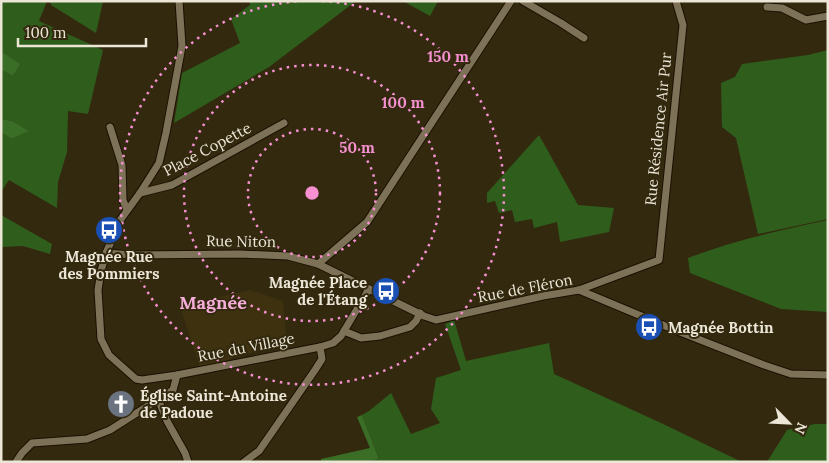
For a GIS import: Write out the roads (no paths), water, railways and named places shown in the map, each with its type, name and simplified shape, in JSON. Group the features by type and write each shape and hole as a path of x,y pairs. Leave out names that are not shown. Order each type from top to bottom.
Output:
{"street":[{"path":"106,253 120,219 140,193 159,163 182,46 179,1"},
{"path":"318,264 367,222 511,1"},
{"path":"523,1 584,38"},
{"name":"Rue Résidence Air Pur","path":"579,290 658,260 682,25 676,1"},
{"path":"767,7 782,8 806,20 828,16"},
{"name":"Place Copette","path":"140,193 172,186 284,123"},
{"path":"110,127 122,165 123,200 127,210"},
{"name":"Rue Niton","path":"106,253 132,255 240,254 284,256 318,264 370,289"},
{"name":"Rue du Village","path":"106,253 98,290 102,339 108,355 136,379 142,380 177,375 320,347 333,343 344,331"},
{"path":"370,289 344,331 361,338 380,336 410,327 420,313"},
{"name":"Rue de Fléron","path":"370,289 436,320 543,296 579,290 764,365 791,374 828,375"},
{"path":"244,462 259,451 315,370 322,359 320,347"},
{"path":"16,462 32,443 87,439 110,430 174,390 177,375"},
{"path":"158,399 188,462"}],"place":[{"name":"Magnée Rue des Pommiers","path":"109,230"},
{"name":"Magnée Place de l'Étang","path":"386,291"},
{"name":"Magnée Bottin","path":"649,327"},
{"name":"Église Saint-Antoine de Padoue","path":"121,404"}],"district":[{"name":"Magnée","path":"213,302"}]}
